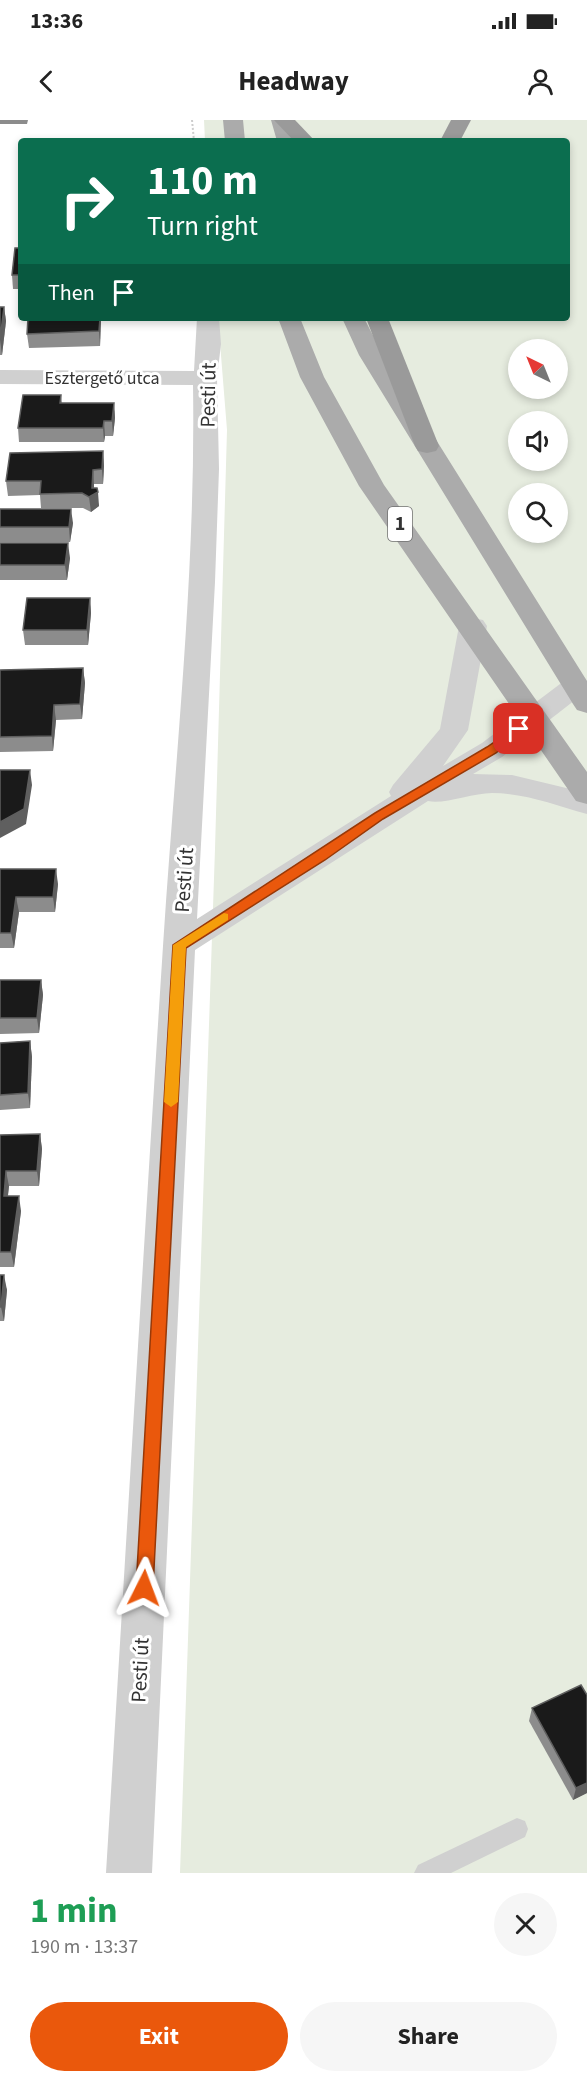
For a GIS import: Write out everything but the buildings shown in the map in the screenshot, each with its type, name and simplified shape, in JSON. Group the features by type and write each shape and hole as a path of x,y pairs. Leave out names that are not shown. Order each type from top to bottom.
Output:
{"highway":[{"path":"282,120 302,138"},
{"path":"378,321 427,446"}],"main road":[{"path":"233,120 235,138"},
{"path":"282,120 286,138"},
{"name":"1","path":"290,321 312,377 372,486 473,626 533,718 587,794"},
{"path":"354,321 371,355 427,446 583,690"}],"street":[{"name":"Pesti út","path":"129,1873 179,945 202,582 207,469 204,378 210,344 208,321"},
{"name":"Esztergető utca","path":"0,377 204,378"},
{"path":"379,816 418,778 454,730 473,626"},
{"path":"179,945 321,857 379,816 492,750 533,718 583,690"},
{"path":"379,816 443,790 489,782 537,787 587,804"}],"lane":[{"path":"426,1873 517,1829"}],"path":[{"path":"192,120 194,138"}],"shaded area":[{"path":"204,120 587,120 587,1873 180,1873 227,430 218,321 570,321 570,138 205,138"}],"slow traffic":[{"path":"171,1102 179,945 224,917"}],"route":[{"path":"144,1588 179,945 321,857 379,816 492,750 519,729"}]}
